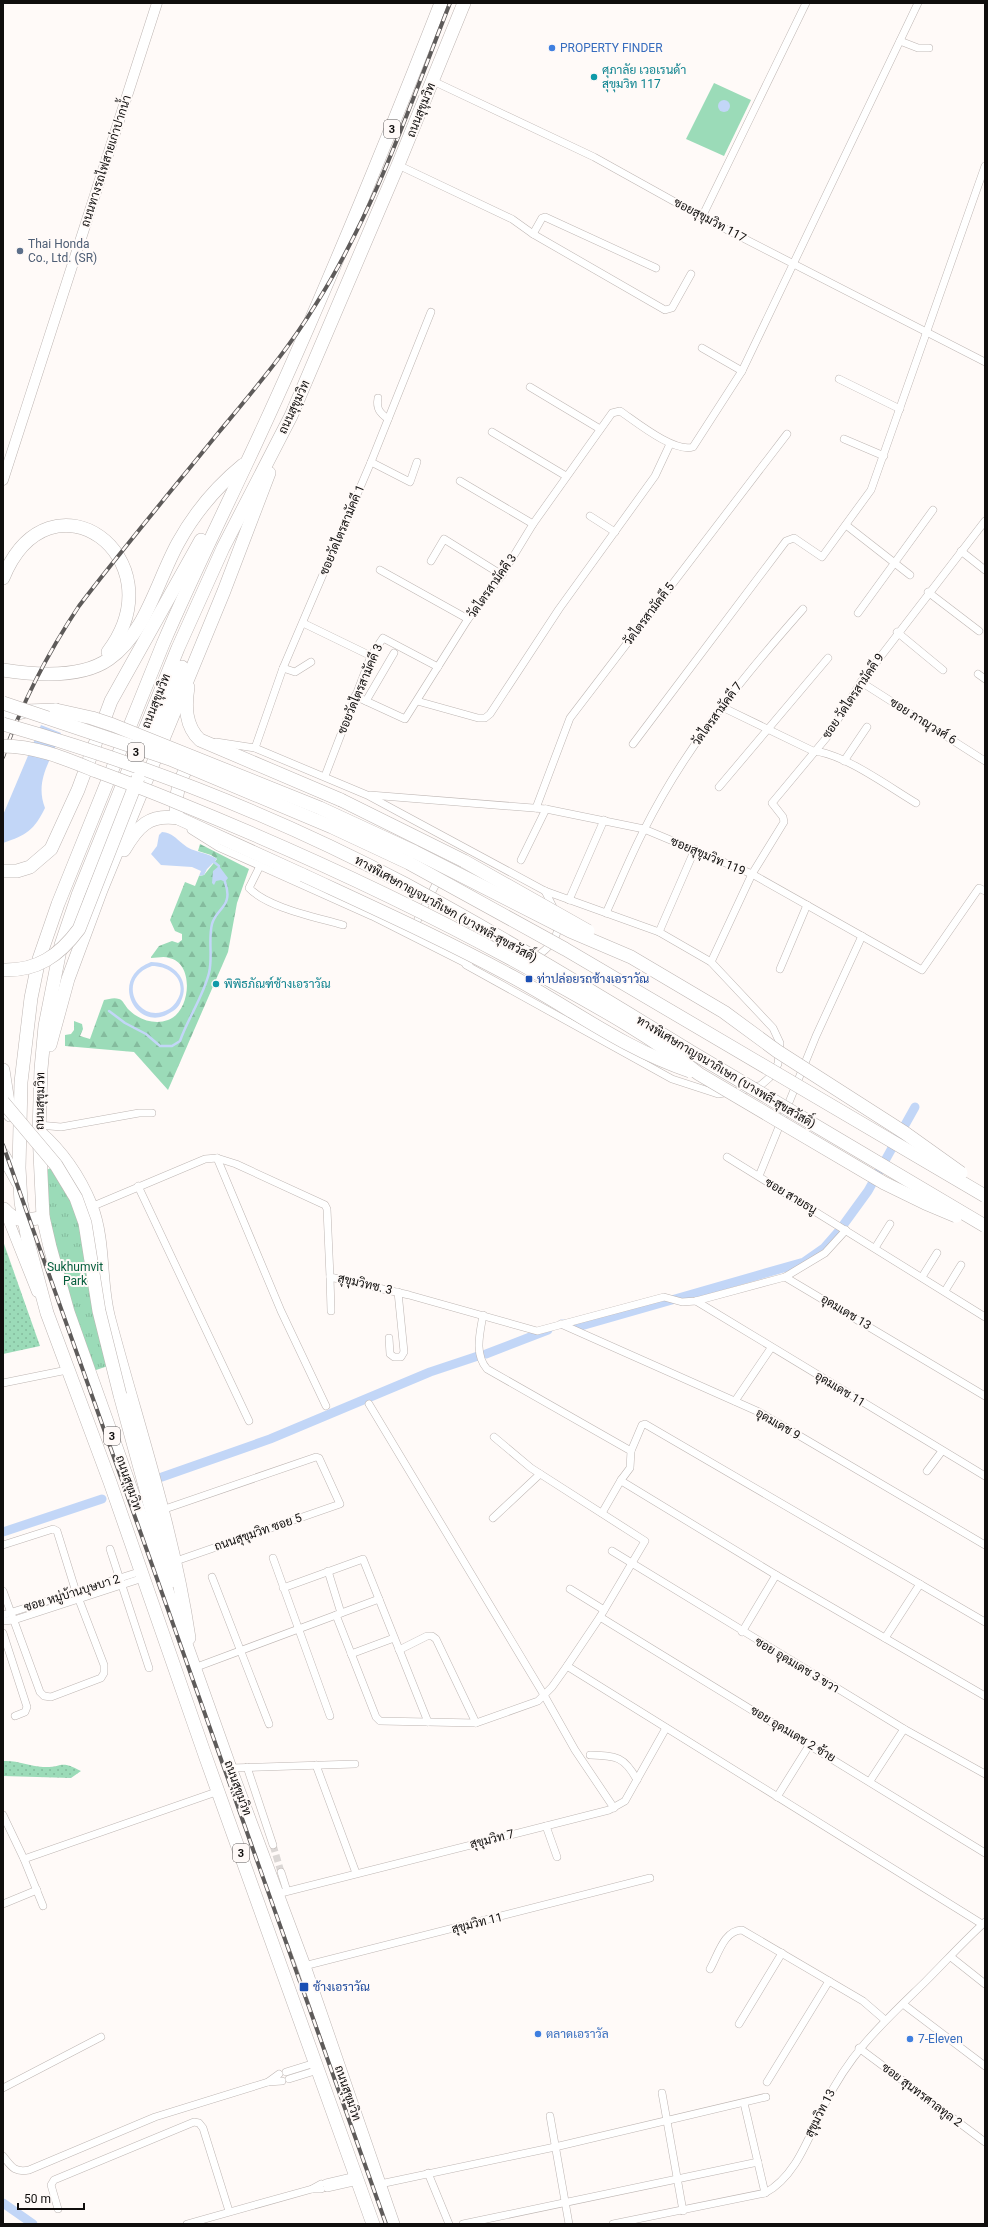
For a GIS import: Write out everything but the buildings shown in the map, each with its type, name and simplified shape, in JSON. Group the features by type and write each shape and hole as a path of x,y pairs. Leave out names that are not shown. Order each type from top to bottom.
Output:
{"highway":[{"name":"ถนนสุขุมวิท","path":"373,2224 142,1574 47,1313 34,1269 24,1221 19,1184 21,1082 31,998 48,929 163,644 247,462 374,174 441,3"},
{"name":"ถนนสุขุมวิท","path":"393,2224 304,1966 282,1892 230,1768 68,1312 43,1217 39,1106 41,1069 51,991 61,945 78,895 178,648 224,548 291,416 398,165 464,3"},
{"path":"339,254 357,262"},
{"path":"39,1106 50,1048 61,1003 101,890 224,591 291,416"},
{"path":"3,670 31,675 53,675 88,668 108,660 127,641 145,612 178,543 198,512 220,484 247,462"},
{"path":"3,871 17,871 30,867 51,849 78,790 111,700 206,532 236,483"},
{"path":"3,578 17,551 36,534 47,528 70,525 85,529 112,547 126,573 129,601 127,617 122,631 107,652 88,668"},
{"path":"3,970 24,969 45,962 67,945 79,929 141,769 205,613 245,534"},
{"path":"191,670 187,694 187,715 191,730 200,740 341,800 499,879 724,1012 777,1051 905,1133 985,1192"},
{"name":"ทางพิเศษกาญจนาภิเษก (บางพลี-สุขสวัสดิ์)","path":"3,703 170,759 258,794 410,864 565,949 985,1196"},
{"path":"3,717 26,711 56,710 92,718 120,728 320,808 415,852 564,928 631,957"},
{"name":"ทางพิเศษกาญจนาภิเษก (บางพลี-สุขสวัสดิ์)","path":"3,724 159,776 253,812 328,846 404,884 555,969 985,1226"},
{"path":"3,746 19,746 53,754 144,789 246,830 387,894 478,940 612,1016 671,1052 699,1074 905,1194 985,1226"},
{"path":"178,818 176,807 180,781 193,763 198,762 355,829 443,871"},
{"path":"101,890 128,842 143,824 160,817 178,818 303,875 513,977 652,1057 699,1074"},
{"path":"3,1070 19,1168"},
{"path":"3,1102 56,1165 76,1198 85,1222 103,1331 160,1536 192,1662"},
{"path":"39,1129 60,1154 77,1178 91,1207 100,1245 108,1318 135,1407 176,1561 192,1662"},
{"path":"3,1155 19,1184"},
{"path":"3,1208 13,1218 24,1221 43,1217"},
{"path":"188,1707 205,1700"}],"main road":[{"name":"ถนนทางรถไฟสายเก่าปากน้ำ","path":"3,480 157,3"},
{"path":"3,1208 22,1258 47,1313"}],"street":[{"path":"702,216 806,3"},
{"path":"417,701 478,718 487,716 559,608 655,476 670,444 688,448 693,447 742,371 795,264 918,3"},
{"path":"900,41 918,48 929,48"},
{"name":"ซอยสุขุมวิท 117","path":"433,81 594,157 702,216 985,362"},
{"path":"398,165 512,219 532,234 665,310 672,308 691,274"},
{"path":"633,744 786,541 794,538 822,557 871,490 985,166"},
{"path":"532,234 542,218 545,217 656,268"},
{"name":"ซอยวัดไตรสามัคคี 1","path":"255,748 283,668 371,462 431,312"},
{"path":"702,348 742,371"},
{"path":"839,379 900,409"},
{"path":"530,387 600,429"},
{"path":"378,398 377,406 379,412 388,419"},
{"name":"วัดไตรสามัคคี 3","path":"355,696 403,720 417,701 468,619 502,575 533,524 600,429 616,410 670,444"},
{"path":"492,432 566,476"},
{"name":"วัดไตรสามัคคี 5","path":"536,808 570,718 787,434"},
{"path":"844,439 884,456"},
{"path":"371,462 410,482 417,462"},
{"path":"460,481 533,524"},
{"path":"858,613 933,510"},
{"path":"590,516 615,532"},
{"name":"ซอย วัดไตรสามัคคี 9","path":"752,874 784,822 783,817 772,803 813,751 827,737 861,682 897,632 985,521"},
{"path":"846,525 910,575"},
{"path":"431,561 443,539 446,539 502,575"},
{"path":"961,551 985,570"},
{"path":"380,570 468,619"},
{"path":"928,592 979,631"},
{"name":"วัดไตรสามัคคี 7","path":"606,912 644,829 693,746 740,680 803,609"},
{"path":"303,624 372,656"},
{"path":"897,632 943,670"},
{"name":"ซอยวัดไตรสามัคคี 3","path":"325,776 355,696 372,656 383,638 438,667"},
{"path":"366,701 394,653"},
{"path":"719,787 828,658"},
{"path":"283,668 295,672 311,662"},
{"path":"978,674 985,679"},
{"name":"ซอย ภาณุวงศ์ 6","path":"861,682 985,761"},
{"path":"722,707 813,751 828,753 916,803"},
{"path":"844,761 867,727"},
{"path":"178,818 192,830 218,847 405,932 672,1080 718,1094 744,1090 761,1085 769,1078 780,1055 780,1043 773,1028 723,974 711,962 659,932 545,891 367,795 325,776 255,748 200,740"},
{"name":"ซอยสุขุมวิท 119","path":"367,795 546,809 644,829 752,874 922,970 979,888 985,891"},
{"path":"521,860 546,809"},
{"path":"569,900 604,820"},
{"path":"405,932 412,929 416,924 457,844"},
{"path":"659,932 695,849"},
{"path":"260,866 249,888 252,892 270,904 343,925"},
{"path":"711,962 752,874"},
{"path":"466,965 513,965 530,960 546,950 554,941 558,926 556,913 545,891"},
{"path":"780,969 807,905"},
{"name":"ซอย สายธนู","path":"862,936 816,1036 759,1176 984,1314"},
{"path":"39,1129 61,1127 140,1113 152,1113"},
{"path":"728,1157 759,1176"},
{"path":"217,1158 281,1312 326,1406"},
{"name":"สุขุมวิทซ. 3","path":"91,1207 205,1159 217,1158 236,1164 325,1205 327,1209 330,1276 398,1292 536,1330 564,1325 668,1297 682,1302 696,1301"},
{"path":"138,1186 249,1421"},
{"path":"875,1248 890,1224"},
{"path":"696,1301 785,1277 825,1253 846,1230"},
{"path":"922,1277 937,1253"},
{"path":"945,1291 961,1265"},
{"path":"330,1276 331,1311"},
{"name":"อุดมเดช 13","path":"785,1277 985,1396"},
{"path":"389,1338 390,1354 394,1357 401,1357 403,1349 398,1292"},
{"name":"อุดมเดช 11","path":"696,1301 771,1348 985,1476"},
{"path":"483,1315 479,1354 480,1361 487,1368 631,1452"},
{"name":"อุดมเดช 9","path":"564,1325 759,1412 985,1545"},
{"path":"735,1401 771,1348"},
{"path":"3,1383 67,1370"},
{"path":"369,1404 544,1695 575,1750 614,1808"},
{"path":"602,1513 621,1480 630,1468 631,1452 642,1425 645,1424 985,1622"},
{"path":"328,1571 339,1614 352,1654 376,1717 380,1721 476,1723 538,1701 567,1666 600,1617 645,1541 540,1474 494,1437"},
{"path":"927,1471 942,1451"},
{"name":"ถนนสุขุมวิท ซอย 5","path":"162,1510 316,1457 319,1458 340,1504 176,1561"},
{"path":"493,1518 540,1474"},
{"path":"621,1480 776,1575 985,1696"},
{"path":"3,1545 55,1529 104,1665 104,1673 101,1678 51,1696 44,1696 40,1692 3,1591"},
{"path":"110,1549 149,1668"},
{"name":"ซอย อุดมเดช 3 ขวา","path":"612,1551 904,1730 985,1774"},
{"path":"273,1558 330,1716"},
{"path":"283,1588 363,1559 428,1722"},
{"name":"ซอย หมู่บ้านบุษบา 2","path":"3,1615 78,1595 142,1574"},
{"path":"742,1632 776,1575"},
{"path":"212,1577 269,1724"},
{"path":"885,1638 920,1584"},
{"path":"570,1589 604,1610"},
{"path":"3,1621 14,1620 78,1595"},
{"path":"192,1662 241,1650 298,1628 379,1600"},
{"name":"ซอย อุดมเดช 2 ซ้าย","path":"600,1617 870,1780 985,1853"},
{"path":"3,1633 27,1707 25,1712 15,1716"},
{"path":"399,1650 427,1636 432,1636 436,1639 476,1723"},
{"path":"352,1654 394,1638"},
{"path":"567,1666 777,1797 984,1923"},
{"name":"สุขุมวิท 7","path":"282,1892 614,1808 625,1801 666,1728"},
{"path":"870,1780 904,1730"},
{"path":"777,1797 810,1744"},
{"path":"590,1755 617,1757 629,1766 637,1780"},
{"path":"230,1768 355,1764"},
{"path":"316,1766 356,1873"},
{"path":"247,1767 273,1845"},
{"path":"24,1859 218,1791"},
{"path":"3,1815 24,1859 43,1906"},
{"path":"546,1826 557,1857"},
{"path":"281,1872 282,1892"},
{"name":"สุขุมวิท 11","path":"304,1966 650,1878"},
{"path":"3,1904 37,1890"},
{"name":"สุขุมวิท 13","path":"613,2224 683,2211 765,2193 782,2183 789,2174 836,2083 860,2048 885,2020 984,1923"},
{"path":"710,1969 729,1935 735,1930 742,1930 870,2006 885,2020"},
{"path":"739,2024 782,1953"},
{"path":"951,1957 985,1984"},
{"path":"767,2082 829,1981"},
{"path":"903,2004 985,2066"},
{"path":"3,2088 101,2037"},
{"name":"ซอย สุนทรศาลทูล 2","path":"860,2048 985,2142"},
{"path":"3,2156 15,2170 20,2172 28,2170 155,2117 316,2066"},
{"path":"662,2093 683,2211"},
{"path":"380,2184 555,2147 766,2097"},
{"path":"744,2103 765,2193"},
{"path":"550,2116 569,2224"},
{"path":"58,2209 51,2186 54,2180 194,2122 199,2122 203,2128 229,2211"},
{"path":"463,2224 565,2204 758,2162"},
{"path":"428,2173 449,2224"},
{"path":"187,2224 229,2211 357,2178"}],"green space":[{"path":"714,83 751,100 724,156 686,139"},
{"path":"200,844 249,869 237,903 228,952 168,1090 134,1052 65,1046 65,1035 71,1034 74,1030 74,1021 82,1024 83,1029 80,1036 90,1039 104,1000 117,998 123,1002 133,1014 147,1021 153,1022 168,1020 176,1015 182,1008 187,988 183,969 177,962 169,958 151,957 159,946 172,941 178,943 182,940 182,934 175,931 170,920 185,882 195,886 199,876 204,875 217,859 211,855 198,851"},
{"name":"Sukhumvit Park","path":"56,1165 76,1198 111,1365 90,1372 68,1312 41,1173"},
{"path":"3,1241 40,1346 3,1354"},
{"path":"3,1761 13,1761 43,1767 69,1765 81,1771 71,1778 3,1776"}],"water":[{"path":"722,100 726,100 730,106 726,112 722,112 718,108 718,104"},
{"path":"41,725 61,733 43,779 42,798 45,808 37,822 29,831 3,843 3,815"},
{"path":"162,832 171,835 191,849 217,859 207,869 204,875 199,876 201,871 192,867 161,865 151,854 157,846 159,835"},
{"path":"219,866 228,878 225,882 221,880 216,881 214,885 212,883 213,871"},
{"path":"151,962 166,965 178,973 184,986 180,1003 176,1009 168,1014 156,1018 146,1016 137,1010 131,1001 129,990 131,979 138,970","holes":["152,966 169,970 174,974 180,982 180,994 177,1001 169,1009 158,1013 148,1012 140,1007 135,999 133,990 134,981 141,972"]}],"waterway":[{"path":"214,862 219,866"},
{"path":"109,1011 125,1023 146,1034 160,1046 172,1046 180,1041 203,991 209,973 211,961 210,942 212,924 226,902 227,890 225,882"},
{"path":"844,1224 868,1191 915,1107"},
{"path":"562,1324 581,1326 804,1262 824,1248 838,1232"},
{"path":"486,1354 548,1330"},
{"path":"162,1477 270,1439 430,1372 478,1356"},
{"path":"3,1532 102,1499"},
{"path":"3,2203 33,2224"}],"tunnel":[{"path":"273,1845 281,1872"}],"railway":[{"path":"3,757 18,717 36,679 56,642 79,606 282,354 305,321 337,269 374,195 406,119 450,3"},
{"path":"3,1145 386,2224"}],"place":[{"name":"PROPERTY FINDER","path":"552,48"},
{"name":"ศุภาลัย เวอเรนด้า สุขุมวิท 117","path":"594,77"},
{"name":"Thai Honda Co., Ltd. (SR)","path":"20,251"},
{"name":"ท่าปล่อยรถช้างเอราวัณ","path":"529,979"},
{"name":"พิพิธภัณฑ์ช้างเอราวัณ","path":"216,984"},
{"name":"ช้างเอราวัณ","path":"304,1987"},
{"name":"ตลาดเอราวัล","path":"538,2034"},
{"name":"7-Eleven","path":"910,2039"}]}
